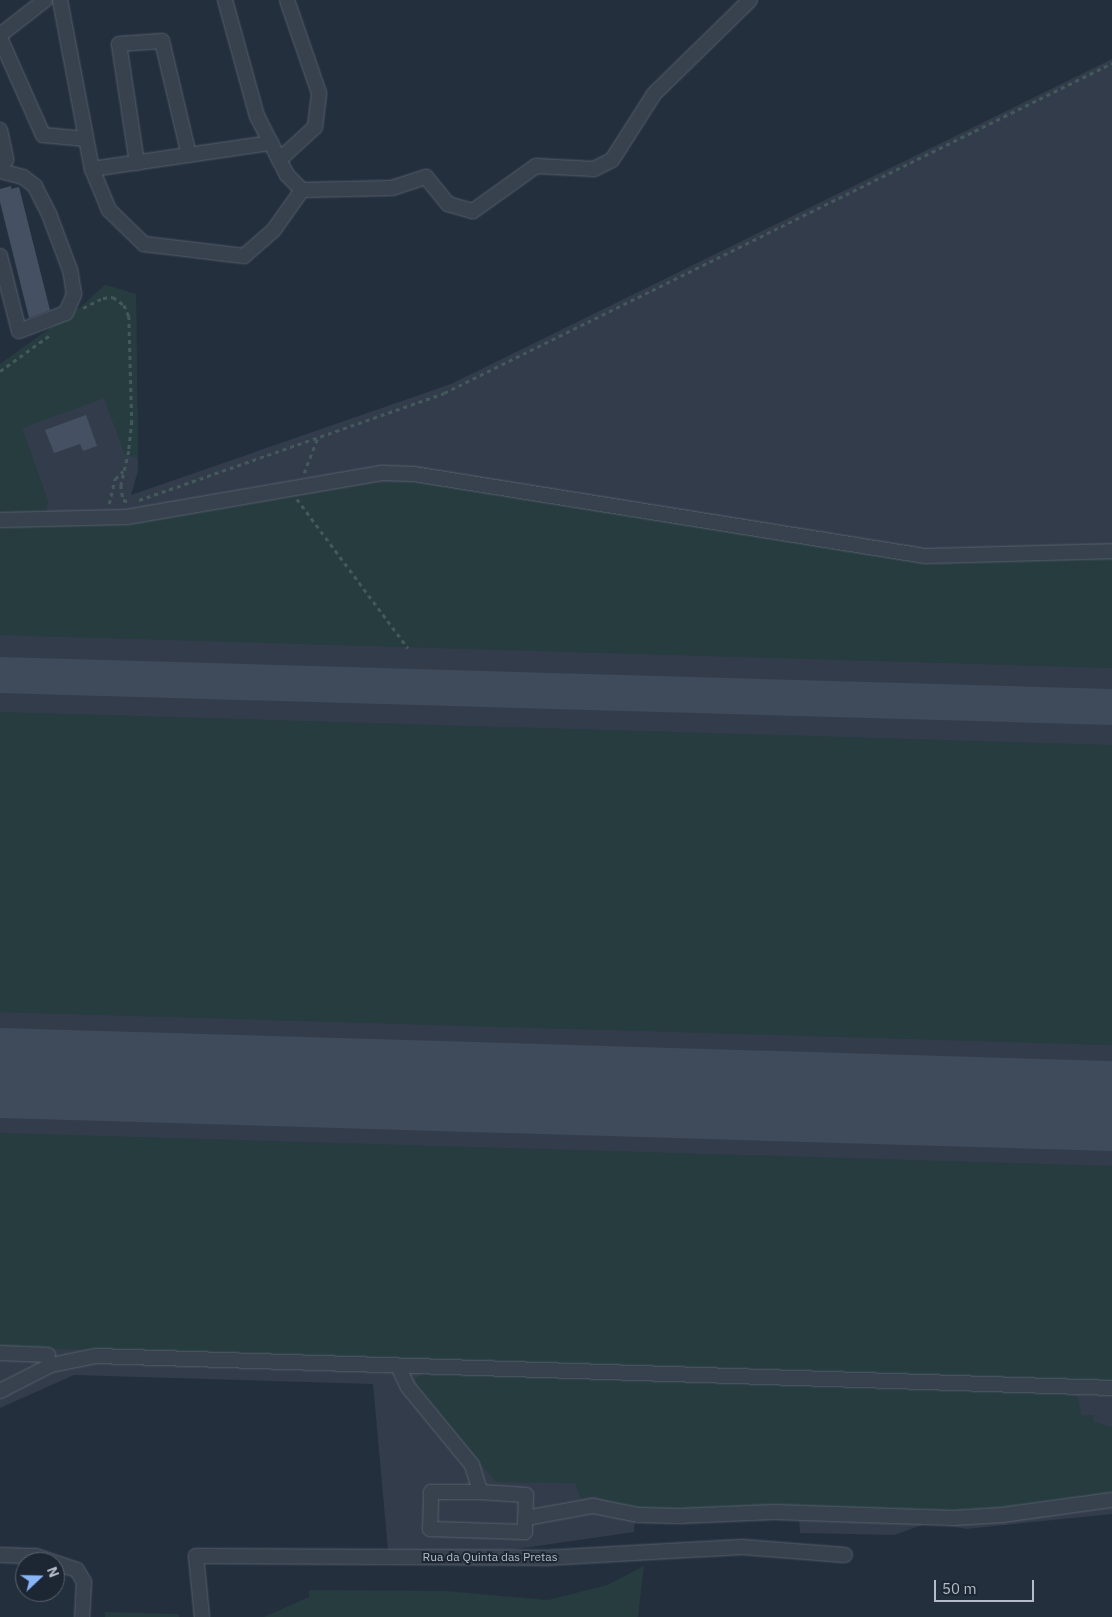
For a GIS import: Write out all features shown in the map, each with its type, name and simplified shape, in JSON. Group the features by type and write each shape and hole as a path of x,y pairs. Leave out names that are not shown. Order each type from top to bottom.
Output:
{"street":[{"path":"45,0 0,37 42,135 86,139"},
{"path":"60,0 92,169 109,210 144,244 244,256 273,231 302,190"},
{"path":"225,0 256,116 286,175 302,190 392,188 426,177 448,204 473,211 536,166 594,169 612,160 654,94 750,0"},
{"path":"279,160 315,127 319,93 287,0"},
{"path":"137,163 119,44 162,41 189,155"},
{"path":"0,130 6,159 0,171 23,177 34,186 53,223 74,294 66,313 19,331 0,256"},
{"path":"92,169 271,144"},
{"path":"0,520 127,517 383,473 414,474 924,556 1112,551"},
{"path":"0,1354 48,1355"},
{"path":"0,1391 51,1366 96,1356 399,1368 1112,1388"},
{"path":"399,1368 408,1387 472,1465 480,1492"},
{"path":"430,1492 480,1492 526,1495 526,1532 430,1529 430,1492"},
{"path":"526,1518 593,1506 659,1516 774,1512 953,1518 1002,1515 1112,1500"},
{"name":"Rua da Quinta das Pretas","path":"202,1617 196,1556 544,1558 742,1547 844,1555"},
{"path":"0,1555 36,1556 77,1570 84,1582 82,1617"}],"path":[{"path":"77,313 90,303 113,297 124,304 129,316 132,421 120,485 123,500 130,502 444,393 1112,63"},
{"path":"0,371 51,333"},
{"path":"318,437 306,462 297,488 299,504 408,648"},
{"path":"106,517 115,479 124,470"}],"shaded area":[{"path":"1112,59 1112,1514 966,1529 931,1522 894,1535 800,1533 799,1517 635,1521 634,1532 502,1551 388,1550 373,1384 74,1375 0,1408 0,364 83,305 105,285 136,294 138,471 131,495 451,384"}],"green space":[{"path":"105,285 136,294 138,458 125,455 104,398 22,428 48,501 46,513 0,513 0,364 83,305"},
{"path":"417,481 912,560 1112,556 1112,668 0,635 0,526 108,523 166,518 371,483"},
{"path":"0,712 1112,745 1112,1045 0,1012"},
{"path":"0,1133 1112,1166 1112,1382 0,1347"},
{"path":"426,1372 1070,1394 1078,1397 1081,1416 1093,1415 1094,1422 1112,1427 1112,1496 987,1512 690,1512 636,1509 596,1496 581,1498 575,1483 496,1482 418,1387 415,1379"},
{"path":"644,1566 638,1617 264,1617 309,1597 309,1590 446,1591 548,1600 607,1585"},
{"path":"105,1612 179,1614 179,1617 105,1617"}],"building":[{"path":"11,186 11,189 19,187 50,310 29,318 0,202 0,189"},
{"path":"86,415 97,446 83,451 80,444 54,453 45,430"}],"taxiway":[{"path":"0,675 1112,707"}],"runway":[{"path":"0,1073 1112,1106"}]}
